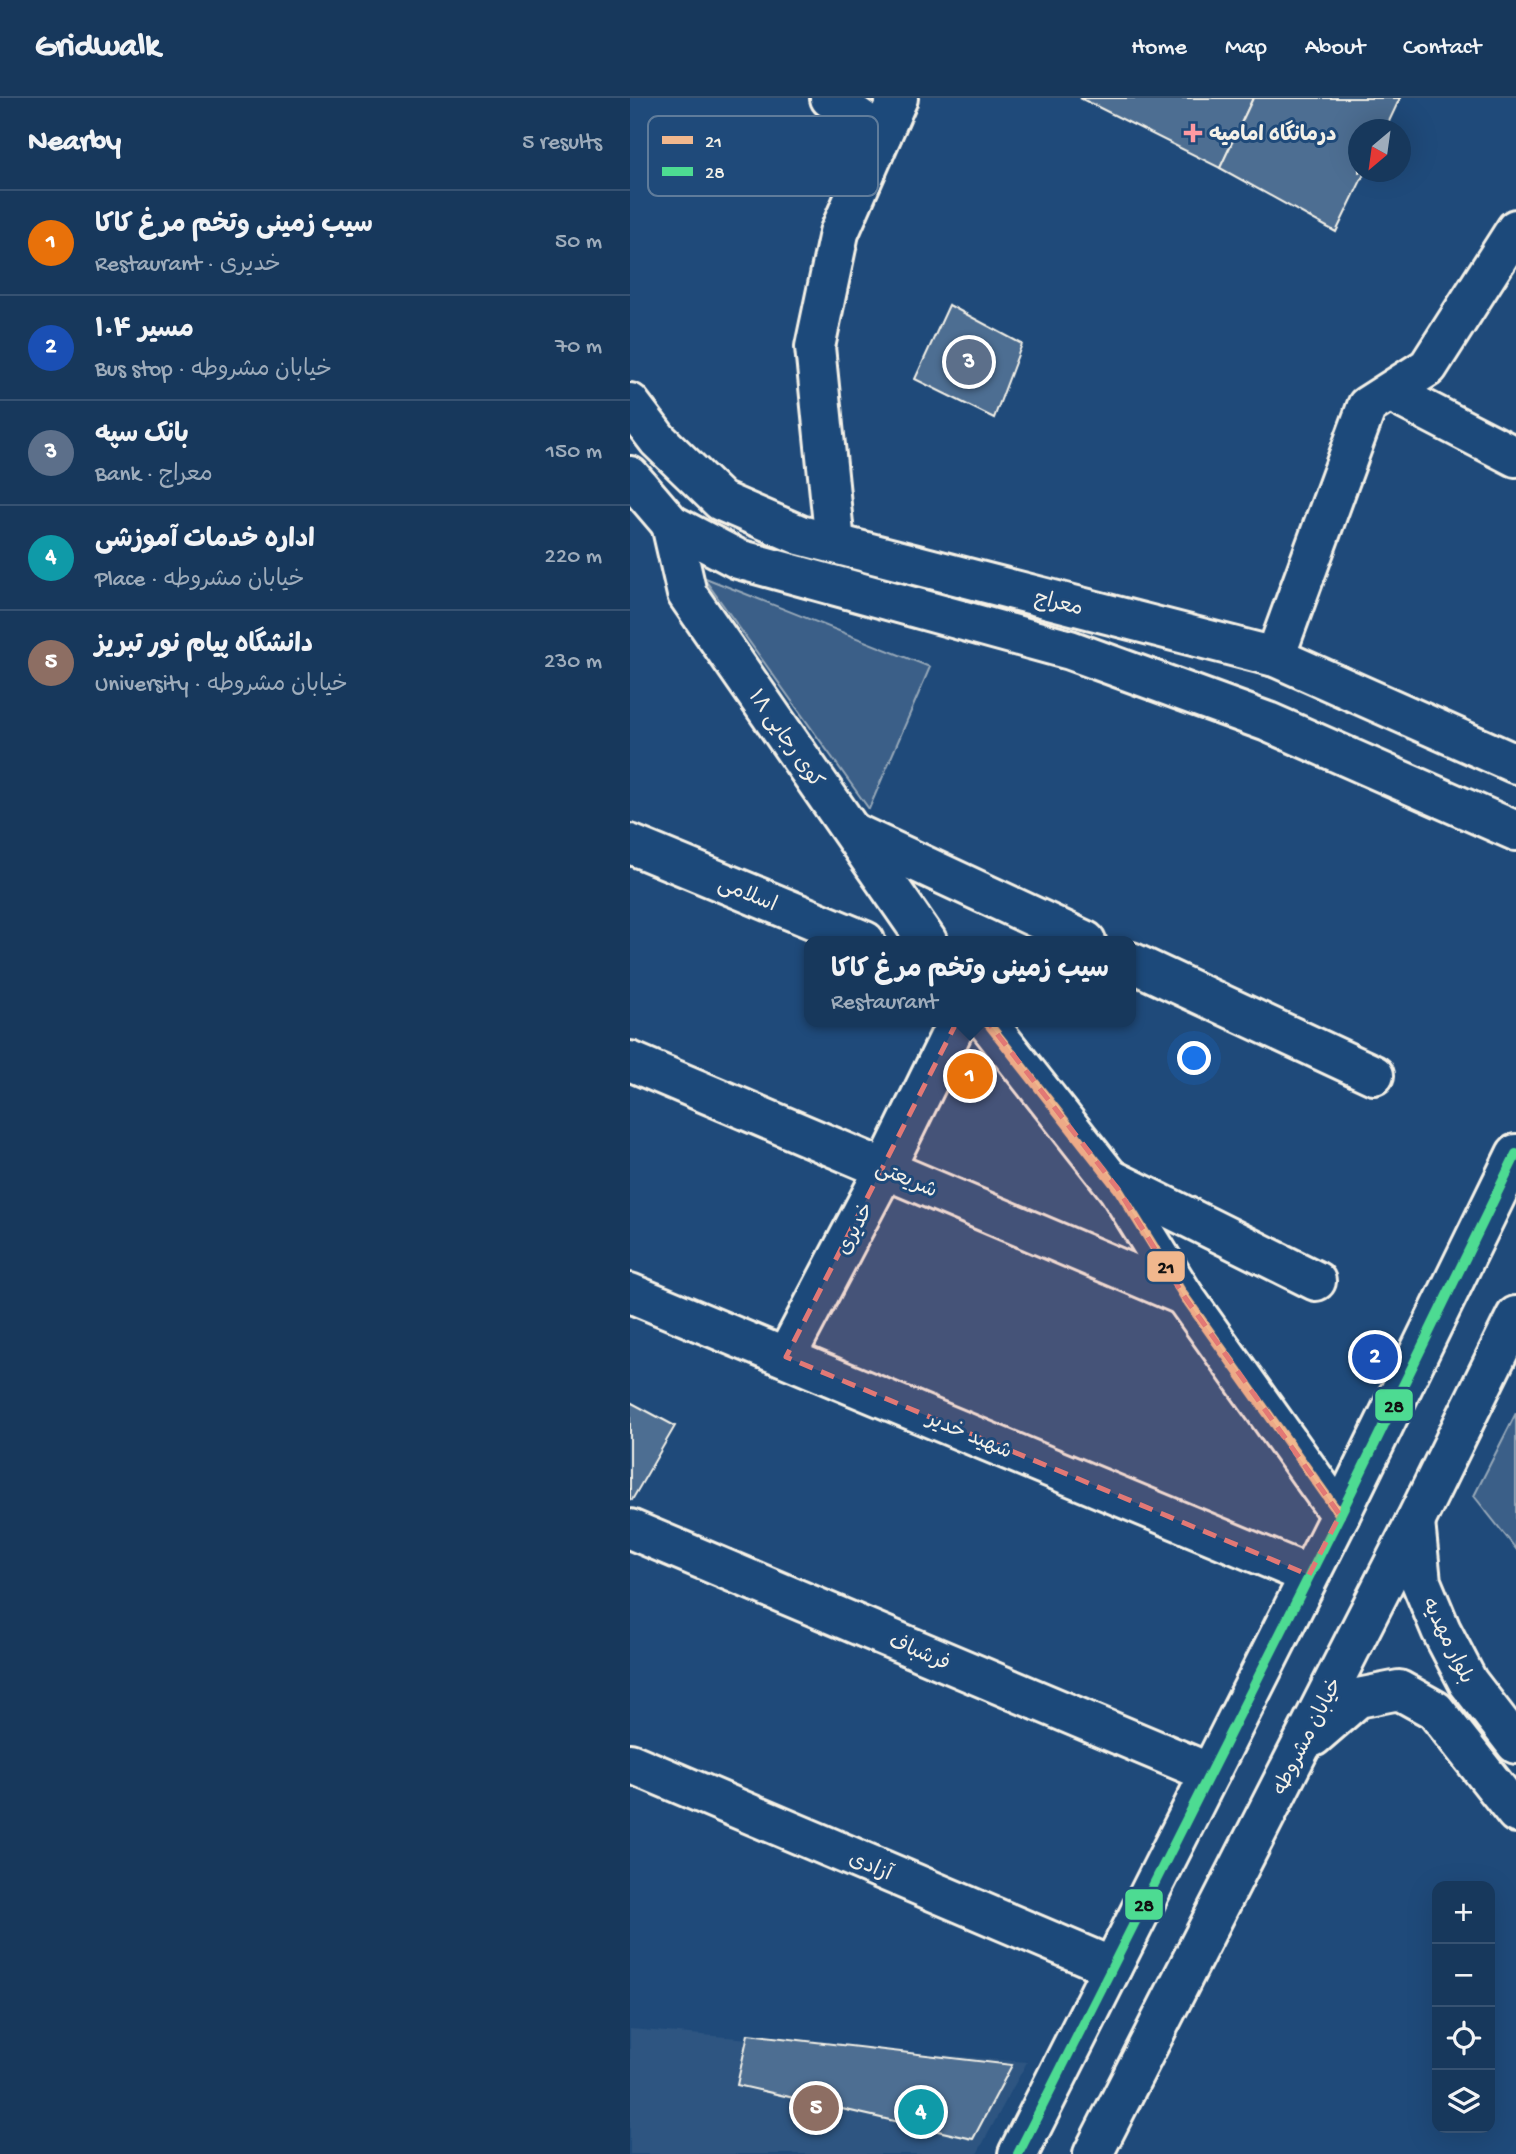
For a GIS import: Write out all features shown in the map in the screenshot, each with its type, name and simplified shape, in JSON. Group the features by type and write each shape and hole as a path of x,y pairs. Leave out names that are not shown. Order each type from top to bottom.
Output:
{"street":[{"path":"830,98 856,116"},
{"path":"878,141 898,98"},
{"path":"835,544 815,347 839,233 855,196"},
{"path":"1275,657 1367,406 1428,367 1516,229"},
{"path":"1390,392 1516,457"},
{"name":"معراج","path":"630,403 658,440 721,501 800,535 1275,657 1516,764"},
{"name":"معراج","path":"630,475 671,524 738,559 1070,650 1269,722 1515,825"},
{"name":"کوی رجایی ۱۸","path":"671,524 687,594 924,936"},
{"path":"853,832 1075,936"},
{"name":"اسلامی","path":"630,844 853,936"},
{"path":"1136,964 1374,1076"},
{"name":"خدیری","path":"786,1357 885,1169 955,1027"},
{"path":"991,1027 1109,1178 1184,1296 1340,1515"},
{"name":"شریعتی","path":"630,1061 1184,1296"},
{"path":"1018,2154 1514,1165"},
{"path":"1109,1178 1316,1281"},
{"name":"شهید خدیر","path":"630,1293 1309,1576"},
{"name":"خیابان مشروطه","path":"1093,2154 1415,1522 1516,1316"},
{"name":"بلوار مهدیه","path":"1415,1522 1421,1582 1441,1630 1468,1682 1516,1744"},
{"name":"فرشباف","path":"630,1529 1210,1773"},
{"path":"1298,1749 1358,1698 1399,1690 1435,1710 1516,1813"},
{"name":"آزادی","path":"630,1763 1112,1968"}],"highlighted area":[{"path":"969,998 1118,1189 1184,1296 1340,1515 1309,1575 786,1357"}],"shaded area":[{"path":"703,577 930,667 869,809"},
{"path":"1516,1413 1516,1549 1474,1496"},
{"path":"630,2029 1027,2062 977,2154 630,2154"}],"building":[{"name":"درمانگاه امامیه","path":"1080,98 1253,98 1220,168"},
{"path":"1253,98 1400,98 1390,119 1348,119 1348,182 1360,182 1336,232 1220,168"},
{"path":"949,305 1022,344 994,418 915,379"},
{"path":"630,1402 675,1426 632,1500 630,1499"},
{"path":"748,2034 1012,2065 973,2139 737,2085"}],"transit line":[{"name":"21","path":"991,1027 1118,1189 1184,1296 1340,1515"},
{"name":"28","path":"1018,2154 1340,1515 1516,1154"}],"place":[{"name":"درمانگاه امامیه","path":"1193,133"},
{"name":"بانک سپه","path":"969,362"},
{"name":"سیب زمینی وتخم مرغ کاکا","path":"970,1076"},
{"name":"مسیر ۱۰۴","path":"1375,1357"},
{"name":"دانشگاه پیام نور تبریز","path":"816,2108"},
{"name":"اداره خدمات آموزشی","path":"921,2112"}]}
